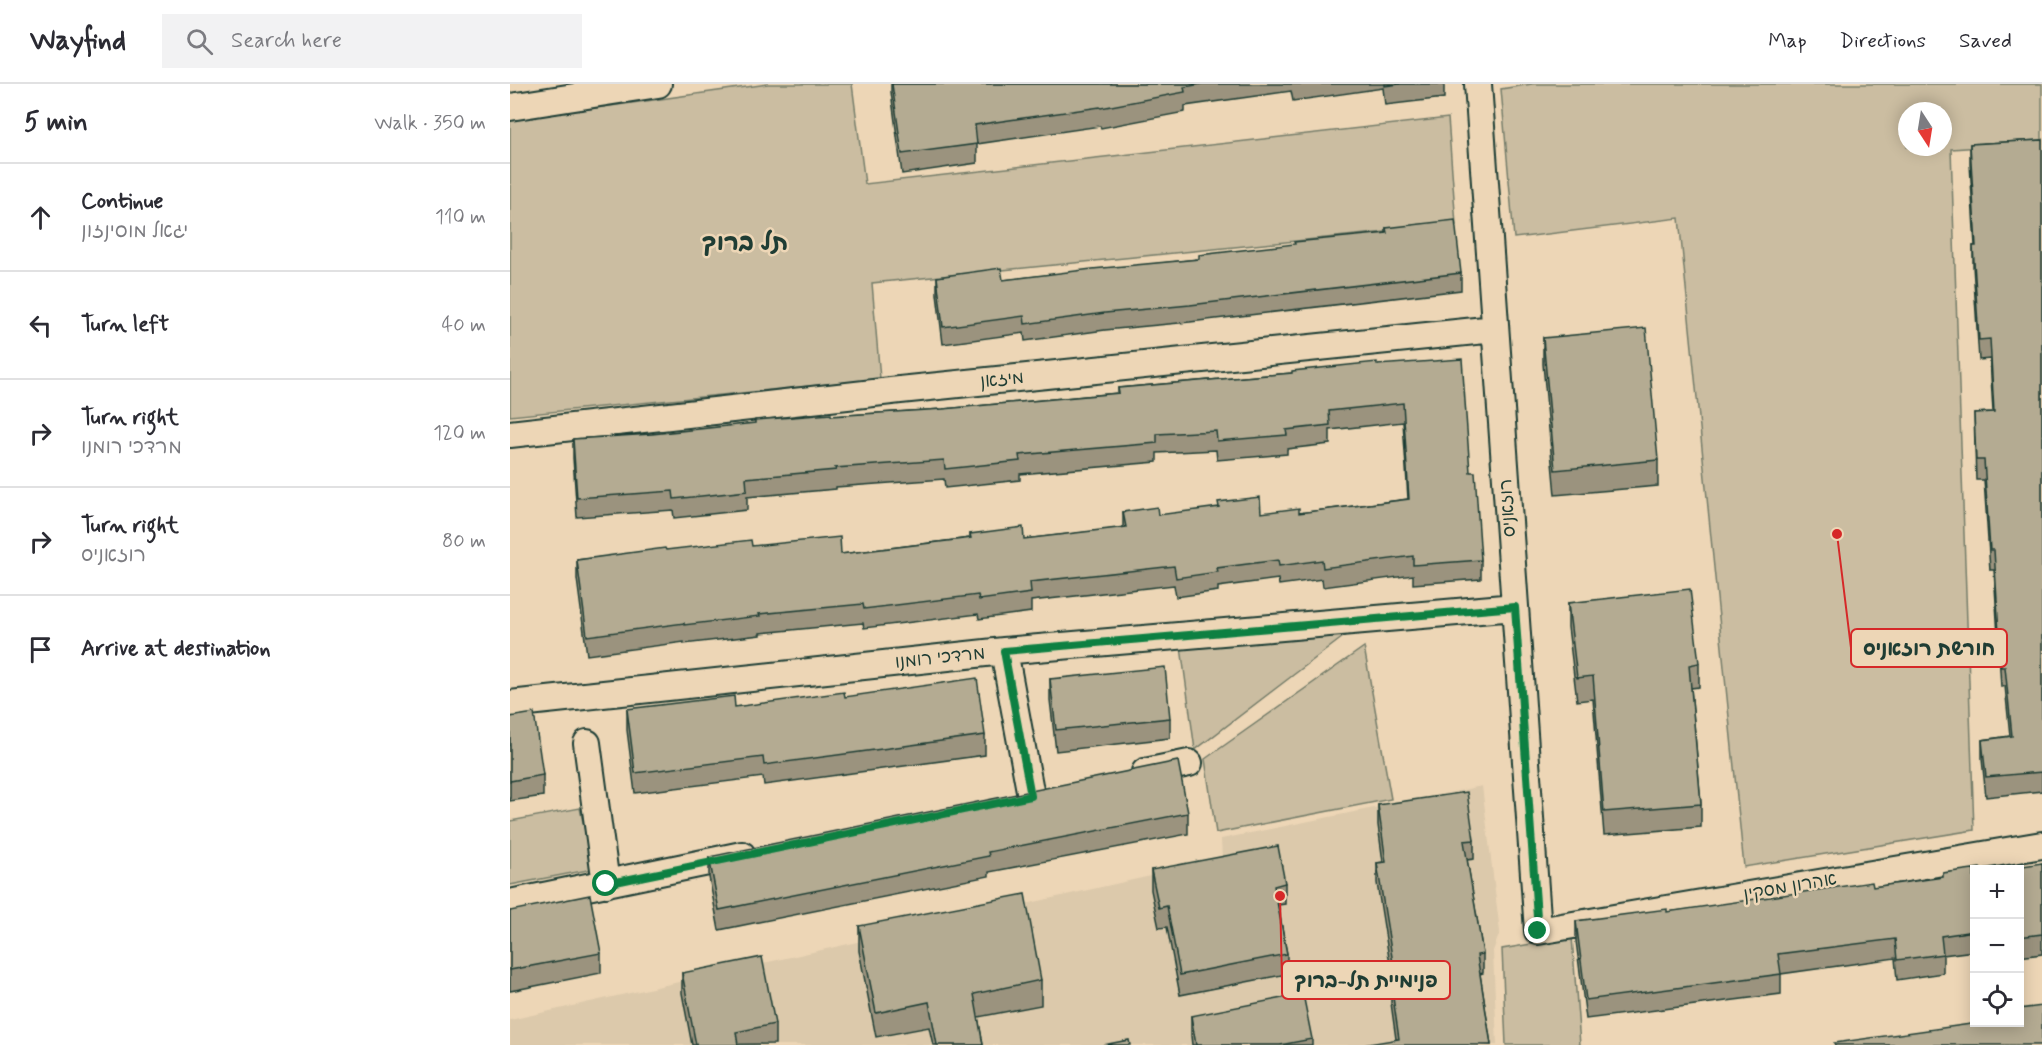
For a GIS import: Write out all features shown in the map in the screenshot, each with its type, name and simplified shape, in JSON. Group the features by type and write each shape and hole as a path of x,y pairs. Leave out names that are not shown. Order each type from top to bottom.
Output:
{"street":[{"path":"510,107 658,84"},
{"name":"רוזאניס","path":"1478,84 1538,931"},
{"name":"מיזאן","path":"510,434 900,390 1495,329"},
{"name":"מרדכי רומנו","path":"510,704 1004,651 1515,607"},
{"path":"1004,651 1031,796"},
{"path":"587,743 606,884"},
{"path":"1121,777 1189,763"},
{"name":"אהרון מסקין","path":"1538,931 2042,845"},
{"path":"510,903 767,850"}],"shaded area":[{"path":"768,84 852,84 865,184 1448,118 1456,225 872,283 880,379 510,416 510,120"},
{"path":"1532,84 2042,84 2042,143 1952,149 1952,102 1898,102 1898,156 1951,156 1974,830 1744,867 1679,218 1514,238 1501,89"},
{"path":"1347,634 1195,750 1181,647"},
{"path":"1364,647 1391,799 1216,833 1205,759"},
{"path":"1482,786 1500,932 1493,951 1497,1045 510,1045 510,1020 1222,860 1221,839"},
{"path":"580,808 593,869 510,885 510,821"},
{"path":"1572,937 1580,1045 1506,1045 1502,949"}],"building":[{"path":"892,84 1202,84 1184,87 1185,92 1101,108 975,125 977,144 902,154"},
{"path":"2042,140 2042,772 1986,777 1982,740 2012,736 2005,667 2001,667 1994,550 1990,550 1984,460 1976,460 1974,413 1994,412 1990,339 1979,340 1970,144"},
{"path":"1455,220 1461,273 1025,324 1024,316 943,327 937,277 1001,268 1003,280 1199,259 1199,255 1295,244 1294,242 1387,233 1386,228"},
{"path":"1646,328 1658,460 1555,470 1543,338"},
{"path":"1462,359 1470,472 1475,472 1481,560 1413,565 1413,556 1323,568 1322,560 1279,566 1278,560 1217,568 1218,572 1176,578 1174,566 1030,582 1031,593 979,600 978,595 864,609 863,604 759,614 760,616 587,636 577,560 665,548 666,550 751,540 752,546 840,537 841,554 971,538 970,534 1023,527 1024,539 1126,527 1123,512 1157,507 1158,515 1219,507 1218,502 1260,497 1261,513 1299,508 1299,513 1409,499 1403,403 1329,411 1330,425 1286,430 1287,435 1217,441 1216,431 1157,434 1157,443 1019,455 1020,461 945,469 944,460 835,468 836,470 746,478 747,491 674,499 673,491 577,498 573,439 652,434 755,423 755,420 943,409 1119,393 1118,388 1292,373 1292,371 1377,362 1377,365"},
{"path":"1690,589 1699,663 1689,665 1701,804 1604,812 1593,676 1577,678 1568,603"},
{"path":"1165,667 1170,718 1056,730 1050,679"},
{"path":"977,678 985,735 764,765 763,757 635,773 627,709 734,696 735,707 844,692 845,697"},
{"path":"534,713 543,775 510,781 510,717"},
{"path":"1178,761 1188,813 988,852 989,856 719,910 709,857"},
{"path":"1467,792 1474,840 1464,841 1483,954 1477,955 1491,1045 1363,1045 1399,1039 1391,983 1396,982 1377,863 1386,862 1378,805"},
{"path":"1278,846 1285,883 1274,886 1287,954 1180,975 1167,906 1159,908 1151,870"},
{"path":"2042,863 2042,934 2024,936 2024,919 2024,866"},
{"path":"1970,869 1970,932 1941,936 1943,954 1897,960 1895,939 1778,954 1781,974 1586,1000 1576,921 1667,909 1667,912 1872,882 1873,887 1943,877 1943,873"},
{"path":"1025,894 1041,980 974,994 983,1045 937,1045 929,1002 876,1013 859,926"},
{"path":"590,895 601,953 510,970 510,911"},
{"path":"762,957 775,1024 736,1032 738,1045 696,1045 682,973"},
{"path":"1303,994 1312,1039 1280,1045 1196,1045 1191,1016"},
{"path":"2042,1006 2042,1045 1835,1045 1834,1043 1970,1024 1970,1027 2024,1027 2024,1008"},
{"path":"1129,1040 1130,1045 1103,1045"}],"place":[{"name":"חורשת רוזאניס","path":"1837,534"},
{"name":"פנימיית תל-ברוך","path":"1280,896"}],"district":[{"name":"תל ברוך","path":"745,243"}],"route":[{"path":"606,884 1031,796 1004,651 1515,607 1538,931"}]}
